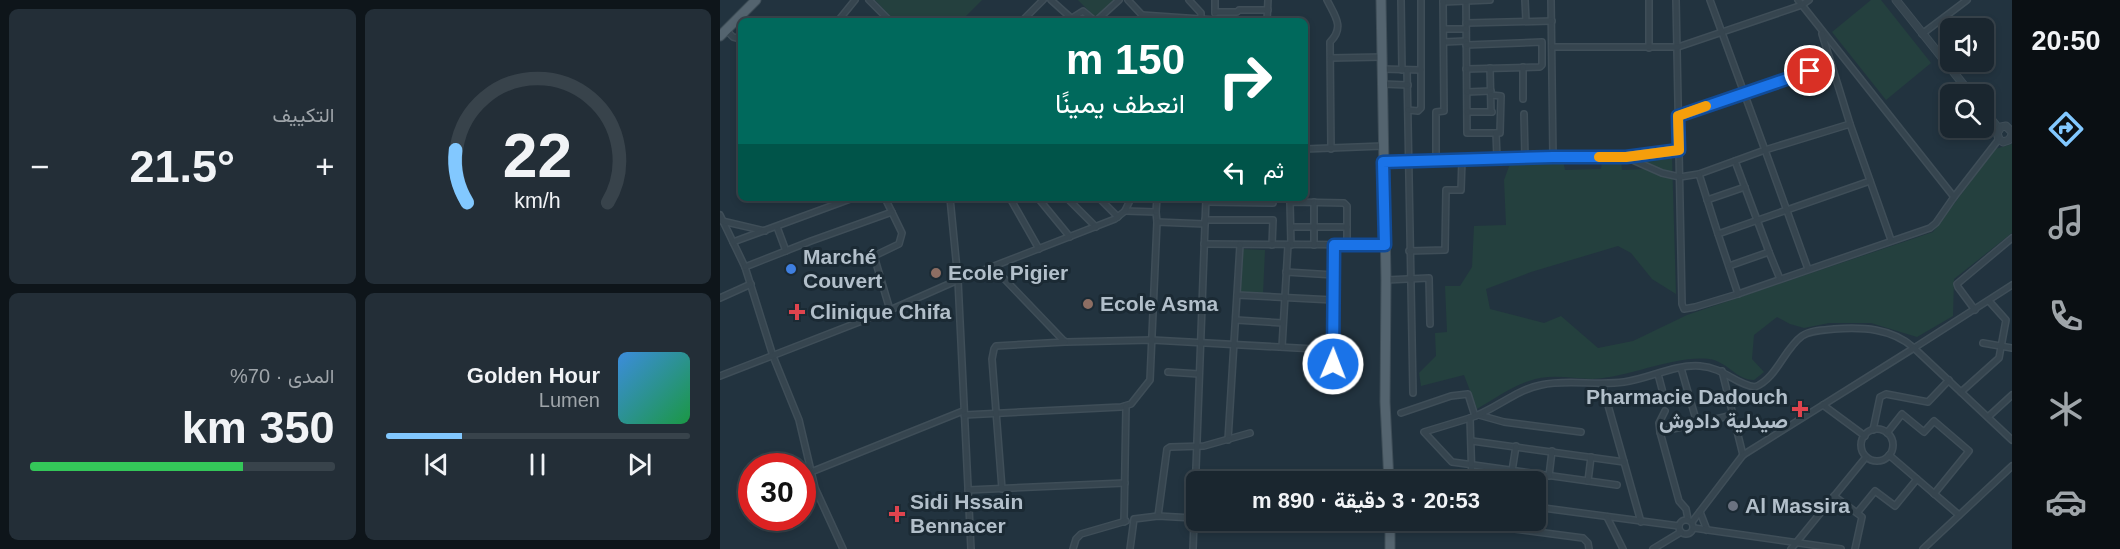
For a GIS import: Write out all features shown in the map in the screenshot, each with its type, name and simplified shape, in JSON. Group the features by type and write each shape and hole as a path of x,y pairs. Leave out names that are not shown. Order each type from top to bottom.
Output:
{"main road":[{"path":"743,18 756,0"},
{"path":"1381,0 1386,280 1385,402 1388,471"},
{"path":"723,33 738,22"},
{"path":"1390,531 1390,549"}],"street":[{"path":"840,18 855,0"},
{"path":"869,0 887,18"},
{"path":"1025,18 1043,0"},
{"path":"1051,0 1070,18"},
{"path":"1099,18 1119,0"},
{"path":"1128,0 1138,18"},
{"path":"1190,0 1201,13 1202,18"},
{"path":"1215,0 1215,18"},
{"path":"1267,18 1268,0"},
{"path":"1327,0 1339,29 1330,42 1331,149"},
{"path":"1401,0 1405,70 1408,84 1413,393"},
{"path":"1408,110 1418,111 1421,108 1420,0"},
{"path":"1436,160 1436,112 1444,111 1443,1 1490,0"},
{"path":"1525,0 1526,21"},
{"path":"1551,0 1553,157"},
{"path":"1649,0 1649,48"},
{"path":"1676,0 1682,304 1684,309 1738,294 1930,228 1999,139"},
{"path":"1710,0 1809,269"},
{"path":"1444,42 1466,44 1542,42 1552,45 1678,47 1809,0"},
{"path":"1896,0 1963,84"},
{"path":"1922,34 1967,0"},
{"path":"1466,1 1467,133 1500,133 1501,96 1491,93 1467,92"},
{"path":"1800,3 1954,197"},
{"path":"1072,18 1083,10 1092,18"},
{"path":"1215,12 1268,10"},
{"path":"1444,29 1526,21 1552,21"},
{"path":"1820,30 1891,240"},
{"path":"723,33 738,38"},
{"path":"1466,69 1542,66 1542,42"},
{"path":"1331,58 1382,57"},
{"path":"1678,116 1831,64"},
{"path":"1490,68 1491,112"},
{"path":"1523,68 1523,99"},
{"path":"1382,69 1420,70"},
{"path":"1382,84 1408,84"},
{"path":"1467,112 1500,112"},
{"path":"1524,114 1525,157"},
{"path":"1994,123 1999,129 2011,130 2007,141 1999,139"},
{"path":"1626,157 1662,173 1680,177 1699,174 1765,150 1851,124"},
{"path":"1999,129 1997,133 1999,139"},
{"path":"1496,133 1497,158"},
{"path":"1308,149 1383,146"},
{"path":"1383,162 1525,157 1626,157 1679,150"},
{"path":"1409,251 1445,250 1446,190 1461,189 1462,159"},
{"path":"1735,161 1780,279"},
{"path":"1699,174 1738,294"},
{"path":"1718,234 1870,181"},
{"path":"1707,200 1745,187"},
{"path":"733,242 845,201"},
{"path":"886,201 902,233 900,244 876,254 874,260 890,310"},
{"path":"950,201 958,280 971,549"},
{"path":"1012,201 1039,249"},
{"path":"1040,201 1070,237"},
{"path":"1070,201 1096,227"},
{"path":"1102,201 1119,217"},
{"path":"720,376 1096,227 1119,217 1130,201"},
{"path":"816,470 964,413 1131,404 1150,380 1157,201"},
{"path":"1195,471 1206,201"},
{"path":"1240,201 1273,203 1273,201"},
{"path":"1282,347 1291,227 1290,203 1297,201"},
{"path":"1307,201 1344,203 1347,206 1347,245"},
{"path":"1314,202 1314,245"},
{"path":"1125,211 1156,212"},
{"path":"745,267 892,212"},
{"path":"721,219 765,231"},
{"path":"721,219 745,267 773,356 799,420 807,453"},
{"path":"1157,222 1273,220 1272,245"},
{"path":"777,227 786,251"},
{"path":"1291,227 1347,227"},
{"path":"1974,310 1957,284 2012,238"},
{"path":"1204,244 1385,245"},
{"path":"1228,440 1240,245"},
{"path":"1332,378 1334,245"},
{"path":"1729,266 1769,252"},
{"path":"993,267 1066,342"},
{"path":"1286,272 1334,275"},
{"path":"1386,280 1429,278 1430,324"},
{"path":"720,298 750,284"},
{"path":"1691,523 1743,454 2012,285"},
{"path":"1237,295 1333,300"},
{"path":"1961,392 1999,358 2006,320 1989,301"},
{"path":"1236,320 1283,323"},
{"path":"1515,446 1512,471 1452,462 1425,432 1475,416 1525,390 1542,384 1625,382 1697,365 1722,371 1746,385 1755,387 1765,381 1800,338 1811,332 1851,328 1880,331 1905,340 2012,440"},
{"path":"1002,489 992,359 996,346 1152,340 1333,351"},
{"path":"1983,343 2012,348"},
{"path":"1682,368 1697,423"},
{"path":"1722,371 1743,454"},
{"path":"1168,372 1199,374"},
{"path":"1658,374 1663,393"},
{"path":"1873,430 1880,397 1886,394 1928,402 1949,380"},
{"path":"1602,384 1641,522"},
{"path":"1401,412 1451,396 1468,394 1475,416 1472,471"},
{"path":"1988,417 2012,395"},
{"path":"1823,405 1865,435"},
{"path":"1124,522 1126,406"},
{"path":"1546,508 1641,522 1680,529 1690,534 1691,523 1686,509 1679,501 1660,432 1659,423 1665,411"},
{"path":"1887,433 1902,414 1924,432 1934,421 1969,451 1934,494"},
{"path":"1660,432 1732,415"},
{"path":"1475,416 1581,432"},
{"path":"1873,430 1887,433 1893,446 1889,455 1880,461 1866,457 1861,444 1865,435 1873,430"},
{"path":"1158,516 1167,448 1204,446 1250,433"},
{"path":"1472,441 1624,462"},
{"path":"1549,476 1552,451"},
{"path":"1889,455 1959,515"},
{"path":"1588,481 1591,457"},
{"path":"1794,546 1866,457"},
{"path":"1923,549 2012,466"},
{"path":"1546,476 1617,485"},
{"path":"1857,513 1875,490 1895,506 1917,479"},
{"path":"968,490 1125,483"},
{"path":"816,487 843,549"},
{"path":"1834,496 1862,517 1855,549"},
{"path":"1686,509 1701,511"},
{"path":"1701,511 1707,530"},
{"path":"1073,549 1076,539 1081,534 1134,519 1158,516 1186,518"},
{"path":"1607,517 1623,549"},
{"path":"1130,549 1134,519"},
{"path":"1656,548 1680,529 1681,521 1707,530 1794,546 1841,549"},
{"path":"1192,549 1193,531"},
{"path":"1529,531 1583,538 1588,543 1589,549"}],"green space":[{"path":"875,0 982,0 964,18 892,18"},
{"path":"1078,0 1114,0 1096,18"},
{"path":"1871,0 1881,0 1931,63 1886,100 1832,32"},
{"path":"2012,144 2012,233 1954,279 1953,316 1917,337 1871,323 1829,323 1804,328 1777,317 1754,335 1752,359 1764,372 1754,380 1742,377 1715,360 1682,360 1593,379 1553,377 1537,379 1516,386 1477,409 1464,375 1421,386 1419,373 1436,356 1435,333 1447,332 1445,286 1460,286 1472,267 1474,226 1506,225 1504,180 1511,161 1563,160 1565,170 1601,169 1602,161 1621,161 1622,170 1647,169 1647,158 1672,157 1676,294 1652,279 1631,253 1618,246 1531,272 1486,289 1490,309 1544,323 1561,316 1598,348 1633,341 1687,315 1933,232 1995,149"},
{"path":"1242,249 1265,250 1263,294 1240,293"}],"slow traffic":[{"path":"1599,157 1626,157 1679,150 1678,116 1706,106"}],"place":[{"name":"Marché Couvert","path":"791,269"},
{"name":"Ecole Pigier","path":"936,273"},
{"name":"Ecole Asma","path":"1088,304"},
{"name":"Clinique Chifa","path":"797,312"},
{"name":"Pharmacie Dadouch صيدلية دادوش","path":"1800,409"},
{"name":"Al Massira","path":"1733,506"},
{"name":"Sidi Hssain Bennacer","path":"897,514"}],"route":[{"path":"1333,364 1334,245 1385,245 1383,162 1626,157 1679,150 1678,116 1810,71"}]}
